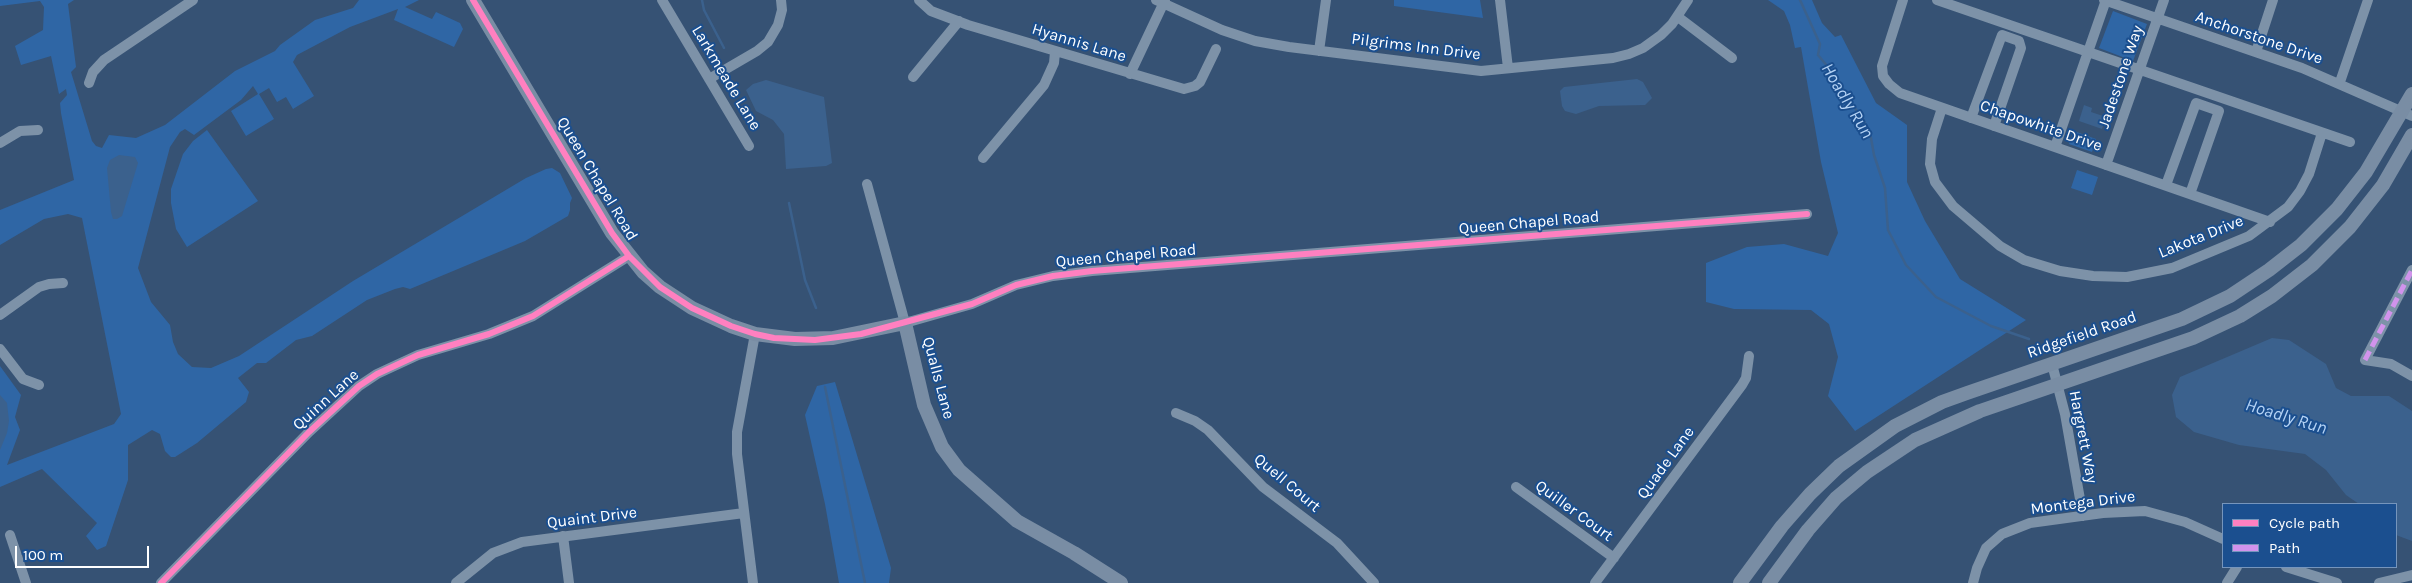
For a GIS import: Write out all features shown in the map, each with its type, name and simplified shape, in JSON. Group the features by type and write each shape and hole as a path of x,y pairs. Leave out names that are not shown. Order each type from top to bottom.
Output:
{"main road":[{"name":"Queen Chapel Road","path":"473,0 612,233 628,256 660,287 679,301 731,326 755,334 795,339 833,338 905,323"},
{"name":"Ridgefield Road","path":"1740,583 1782,526 1810,494 1839,466 1894,426 1942,402 2182,319 2230,296 2269,270 2301,245 2337,209 2407,114 2412,94"},
{"path":"1768,583 1808,530 1831,504 1867,472 1892,454 1956,421 2193,338 2240,316 2272,296 2312,265 2350,227 2383,185 2412,136"},
{"name":"Qualls Lane","path":"905,323 924,405 942,447 959,470 1017,522 1074,553 1121,583"}],"street":[{"path":"89,83 93,72 104,60 193,0"},
{"name":"Larkmeade Lane","path":"662,0 749,146"},
{"path":"709,79 757,52 768,42 778,25 782,10 781,0"},
{"name":"Hyannis Lane","path":"919,0 931,10 959,22 1184,89 1190,89 1200,82 1216,49"},
{"path":"1319,51 1326,0"},
{"path":"1500,0 1508,68"},
{"name":"Pilgrims Inn Drive","path":"1162,1 1232,34 1272,44 1472,71 1622,56 1649,44 1666,30 1678,17 1688,0"},
{"name":"Chapowhite Drive","path":"1902,0 1883,57 1883,76 1900,93 2270,222"},
{"path":"1937,0 2350,142"},
{"path":"2055,147 2105,0"},
{"name":"Anchorstone Drive","path":"2105,0 2340,82 2407,114"},
{"name":"Jadestone Way","path":"2106,165 2164,0"},
{"path":"2256,52 2273,0"},
{"path":"2340,82 2368,0"},
{"path":"1130,74 1162,1"},
{"path":"1678,17 1732,58"},
{"path":"913,77 959,22"},
{"path":"1971,118 2002,35 2019,41 2021,48 1994,126"},
{"path":"983,158 1044,85 1052,69 1056,52"},
{"path":"2166,186 2196,102 2218,111 2190,194"},
{"name":"Lakota Drive","path":"1942,108 1932,139 1930,164 1935,182 1953,206 1977,229 2000,246 2024,260 2060,271 2094,276 2128,277 2172,268 2249,236 2288,207 2300,191 2309,174 2322,133"},
{"path":"0,143 20,131 38,130"},
{"name":"Qualls Lane","path":"867,184 905,323"},
{"name":"Queen Chapel Road","path":"905,323 972,304 1016,285 1053,276 1082,272 1807,214"},
{"name":"Quinn Lane","path":"161,583 309,432 359,386 397,363 489,334 526,319 568,296 628,256"},
{"path":"2412,270 2365,360 2391,364 2412,376"},
{"path":"0,315 39,287 64,283"},
{"path":"753,583 744,513 737,432 755,334"},
{"path":"0,350 23,379 39,385"},
{"name":"Quade Lane","path":"1595,583 1742,385 1746,378 1749,356"},
{"name":"Hargrett Way","path":"2052,364 2058,385 2083,516"},
{"name":"Quell Court","path":"1176,413 1196,421 1208,430 1263,487 1337,543 1374,583"},
{"name":"Quiller Court","path":"1516,488 1614,558"},
{"name":"Montega Drive","path":"1973,583 1986,548 2002,534 2030,523 2083,516 2146,511 2186,522 2222,539"},
{"name":"Quaint Drive","path":"456,583 483,560 506,547 522,542 744,513"},
{"path":"10,535 26,583"},
{"path":"563,536 569,583"},
{"path":"2226,583 2236,568"},
{"path":"2289,568 2337,583"},
{"path":"2379,583 2412,575"}],"shaded area":[{"path":"0,0 74,0 68,4 76,67 71,72 92,141 96,146 102,148 109,135 136,138 165,125 235,71 275,51 280,45 315,20 353,8 359,0 419,0 405,7 432,19 436,12 460,23 463,29 454,47 394,20 398,9 350,27 297,55 293,62 314,96 293,109 286,97 277,102 269,88 259,94 274,119 246,136 231,111 258,94 253,86 241,100 194,135 185,129 180,132 170,147 138,268 151,302 170,325 173,342 178,354 192,367 211,368 239,356 353,281 526,178 546,169 552,168 560,173 572,198 568,216 525,241 410,289 403,287 395,289 367,300 312,336 296,340 266,363 257,363 238,378 249,392 246,402 197,443 175,457 171,457 165,451 160,434 152,430 128,445 128,480 106,546 97,550 86,536 97,523 42,469 0,487 0,366 21,395 15,417 20,430 7,465 114,424 121,414 82,218 68,214 44,219 0,245 0,210 74,180 60,103 67,95 66,89 59,94 51,56 21,65 15,46 43,30 44,7 40,1 0,6"},
{"path":"1394,0 1480,0 1483,18 1394,6"},
{"path":"1768,0 1812,0 1822,23 1835,37 1841,35 1876,103 1907,125 1907,182 1925,221 1960,279 2026,320 1855,431 1828,396 1838,357 1829,324 1811,310 1734,309 1706,302 1706,263 1747,247 1784,244 1828,256 1838,233 1821,162 1801,47 1795,48 1790,25 1784,11"},
{"path":"2113,11 2147,24 2133,61 2099,48"},
{"path":"207,130 258,201 187,247 176,229 171,203 171,189 183,154 193,141"},
{"path":"2074,131 2096,139 2092,152 2069,144"},
{"path":"2077,170 2098,177 2092,195 2071,188"},
{"path":"835,382 891,568 889,583 839,583 825,504 805,415 817,386"}],"water":[{"path":"1637,79 1643,82 1652,98 1645,105 1599,106 1576,114 1565,111 1562,106 1560,91 1564,87"},
{"path":"766,80 824,97 832,163 826,166 786,169 784,134 773,120 756,111 746,90 753,84"},
{"path":"2084,105 2092,108 2091,112 2106,117 2102,129 2079,121"},
{"path":"119,155 135,157 138,163 122,216 113,219 107,168 110,160"},
{"path":"2272,338 2289,340 2326,364 2336,388 2351,396 2389,396 2412,411 2412,541 2397,535 2397,503 2358,503 2346,495 2326,470 2305,454 2239,445 2194,432 2176,417 2172,395 2180,377"},
{"path":"0,395 7,403 9,421 7,433 0,450"}],"waterway":[{"path":"702,0 704,10 724,48"},
{"name":"Hoadly Run","path":"1800,0 1820,44 1818,55 1838,79 1846,96 1863,119 1871,138 1874,155 1885,188 1888,230 1906,265 1936,297 1991,326 2029,339"},
{"path":"789,203 805,280 816,308"},
{"path":"825,387 865,583"}],"marked path":[{"path":"2365,360 2412,270"}],"cycle path":[{"path":"473,0 612,233 629,256 660,287 692,308 731,326 774,338 815,340 861,334 972,304 1016,285 1053,276 1092,271 1807,214"},
{"path":"161,583 309,432 359,386 377,374 418,355 489,334 533,316 629,256"}]}
